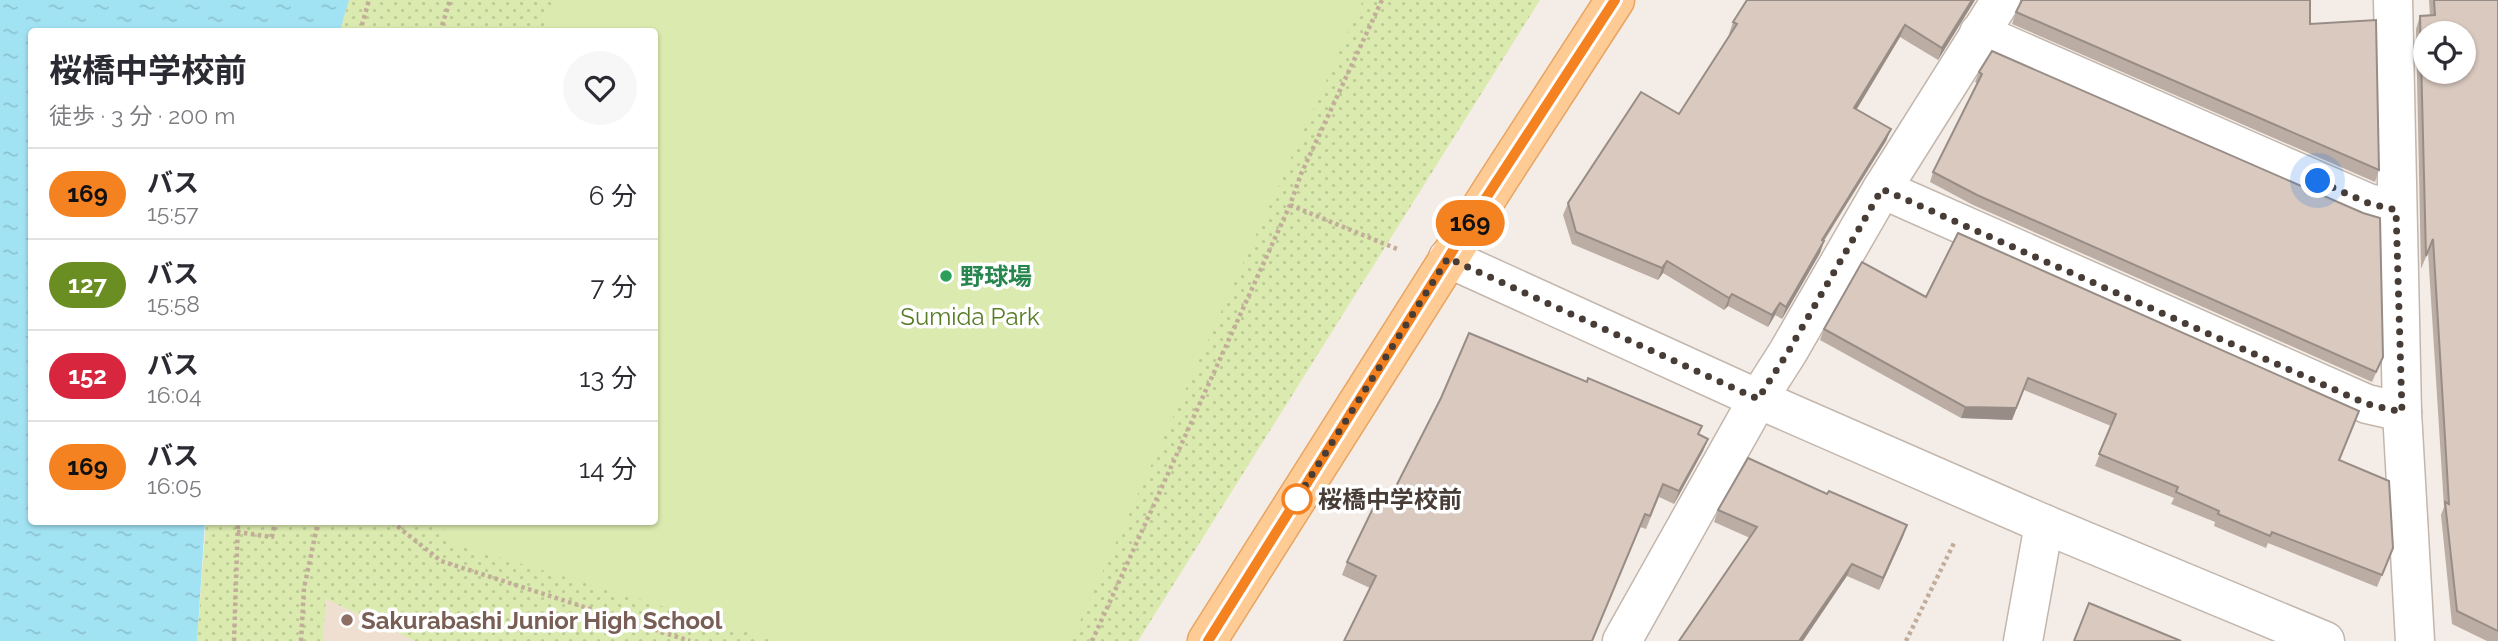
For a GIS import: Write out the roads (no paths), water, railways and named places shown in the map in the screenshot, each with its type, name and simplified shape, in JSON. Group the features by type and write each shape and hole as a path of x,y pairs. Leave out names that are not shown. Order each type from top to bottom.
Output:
{"main road":[{"path":"1208,641 1448,258 1615,0"}],"street":[{"path":"1622,641 1758,399 1882,189 2001,0"},
{"path":"2393,0 2402,412 2415,641"},
{"path":"1979,33 2368,203 2396,210"},
{"path":"1882,189 2367,404 2402,412"},
{"path":"1448,258 1758,399 2044,524 2325,641"},
{"path":"2023,641 2044,524"}],"water":[{"path":"0,0 349,0 341,28 28,28 28,525 205,525 197,641 0,641"}],"place":[{"name":"野球場","path":"946,276"},
{"name":"桜橋中学校前","path":"1297,499"},
{"name":"Sakurabashi Junior High School","path":"347,620"}],"park label":[{"name":"Sumida Park","path":"970,316"}]}
